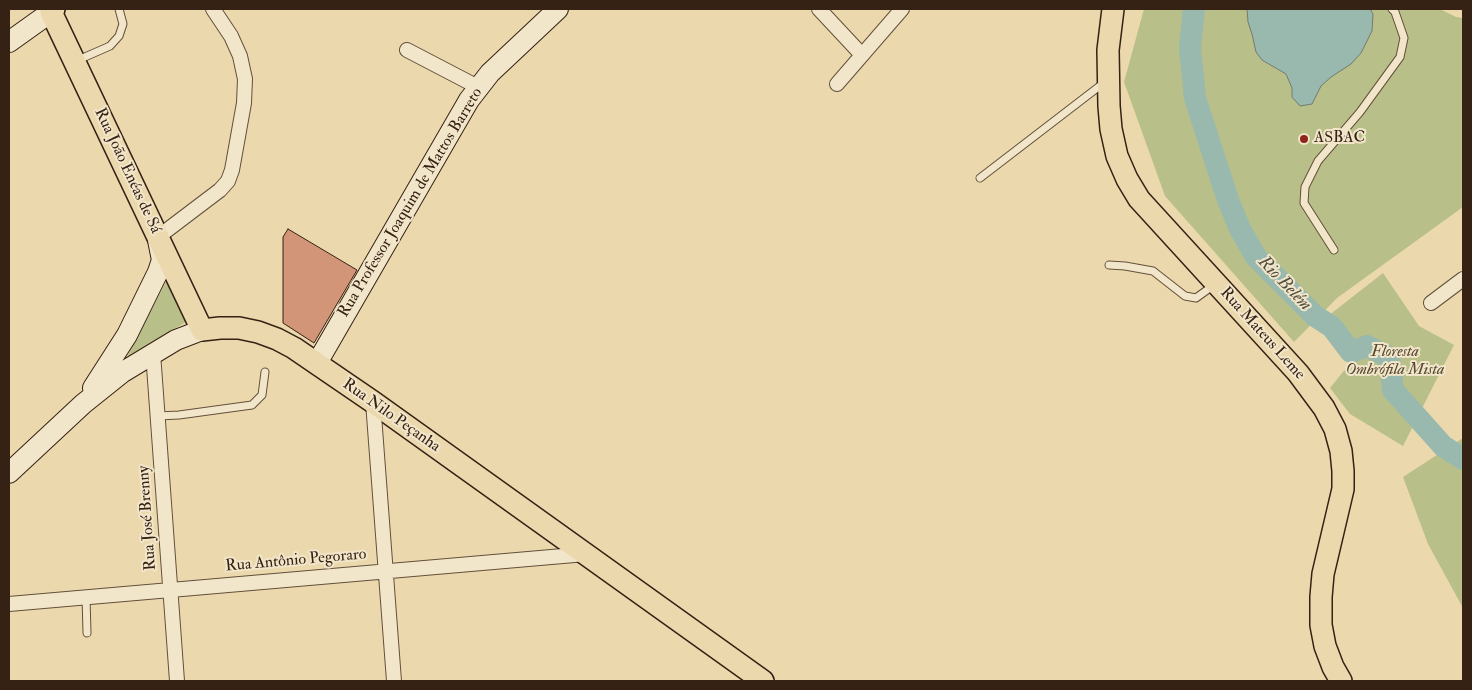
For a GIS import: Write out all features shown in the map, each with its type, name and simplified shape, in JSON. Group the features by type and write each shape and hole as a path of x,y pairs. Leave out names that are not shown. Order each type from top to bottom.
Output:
{"main road":[{"name":"Rua Professor Joaquim de Mattos Barreto","path":"317,363 458,117 478,87 490,73 558,9"},
{"name":"Rua Mateus Leme","path":"1113,9 1108,50 1111,129 1117,156 1126,179 1139,199 1312,390 1335,429 1343,464 1343,489 1323,574 1321,616 1325,646 1341,681"},
{"name":"Rua João Enéas de Sá","path":"52,10 74,62 202,330"},
{"path":"9,42 52,10"},
{"path":"83,404 127,335 158,272 162,260 158,237"},
{"name":"Rua Nilo Peçanha","path":"9,473 83,404 123,372 153,353 176,340 202,330 239,328 258,332 277,339 317,363 763,681"}],"street":[{"path":"158,237 220,190 228,181 232,170 244,102 245,79 240,56 231,36 213,9"},
{"path":"818,9 862,55"},
{"path":"837,84 902,9"},
{"path":"407,50 478,87"},
{"path":"1431,302 1463,279"},
{"name":"Rua José Brenny","path":"153,353 177,681"},
{"path":"373,402 394,681"},
{"name":"Rua Antônio Pegoraro","path":"9,604 586,554"}],"lane":[{"path":"74,62 110,46 119,36 123,24 119,9"},
{"path":"1334,250 1304,203 1304,186 1318,162 1360,112 1400,57 1404,38 1396,12 1392,9"},
{"path":"980,178 1108,80"},
{"path":"1109,266 1124,266 1153,271 1184,296 1196,298 1216,284"},
{"path":"158,416 252,405 262,395 265,372"},
{"path":"86,597 87,634"}],"green space":[{"name":"ASBAC","path":"1144,9 1440,9 1456,17 1463,18 1463,207 1337,298 1294,342 1165,196 1124,82"},
{"name":"Floresta Ombrófila Mista","path":"1383,273 1419,326 1454,345 1403,446 1350,414 1330,388 1351,362 1319,323"},
{"path":"169,276 186,322 127,357"},
{"path":"1463,438 1463,608 1428,544 1403,477"}],"water":[{"path":"1247,9 1370,9 1373,14 1372,31 1361,53 1351,64 1321,86 1312,104 1300,106 1292,97 1292,88 1286,74 1262,60 1256,52 1248,22"}],"building":[{"path":"288,229 357,270 314,343 283,323 283,237"}],"waterway":[{"name":"Rio Belém","path":"1194,9 1190,48 1195,98 1228,200 1240,229 1256,257 1315,316 1332,327 1351,352 1367,346 1389,357 1393,390 1443,446 1463,459"}],"place":[{"name":"ASBAC","path":"1304,139"}]}
